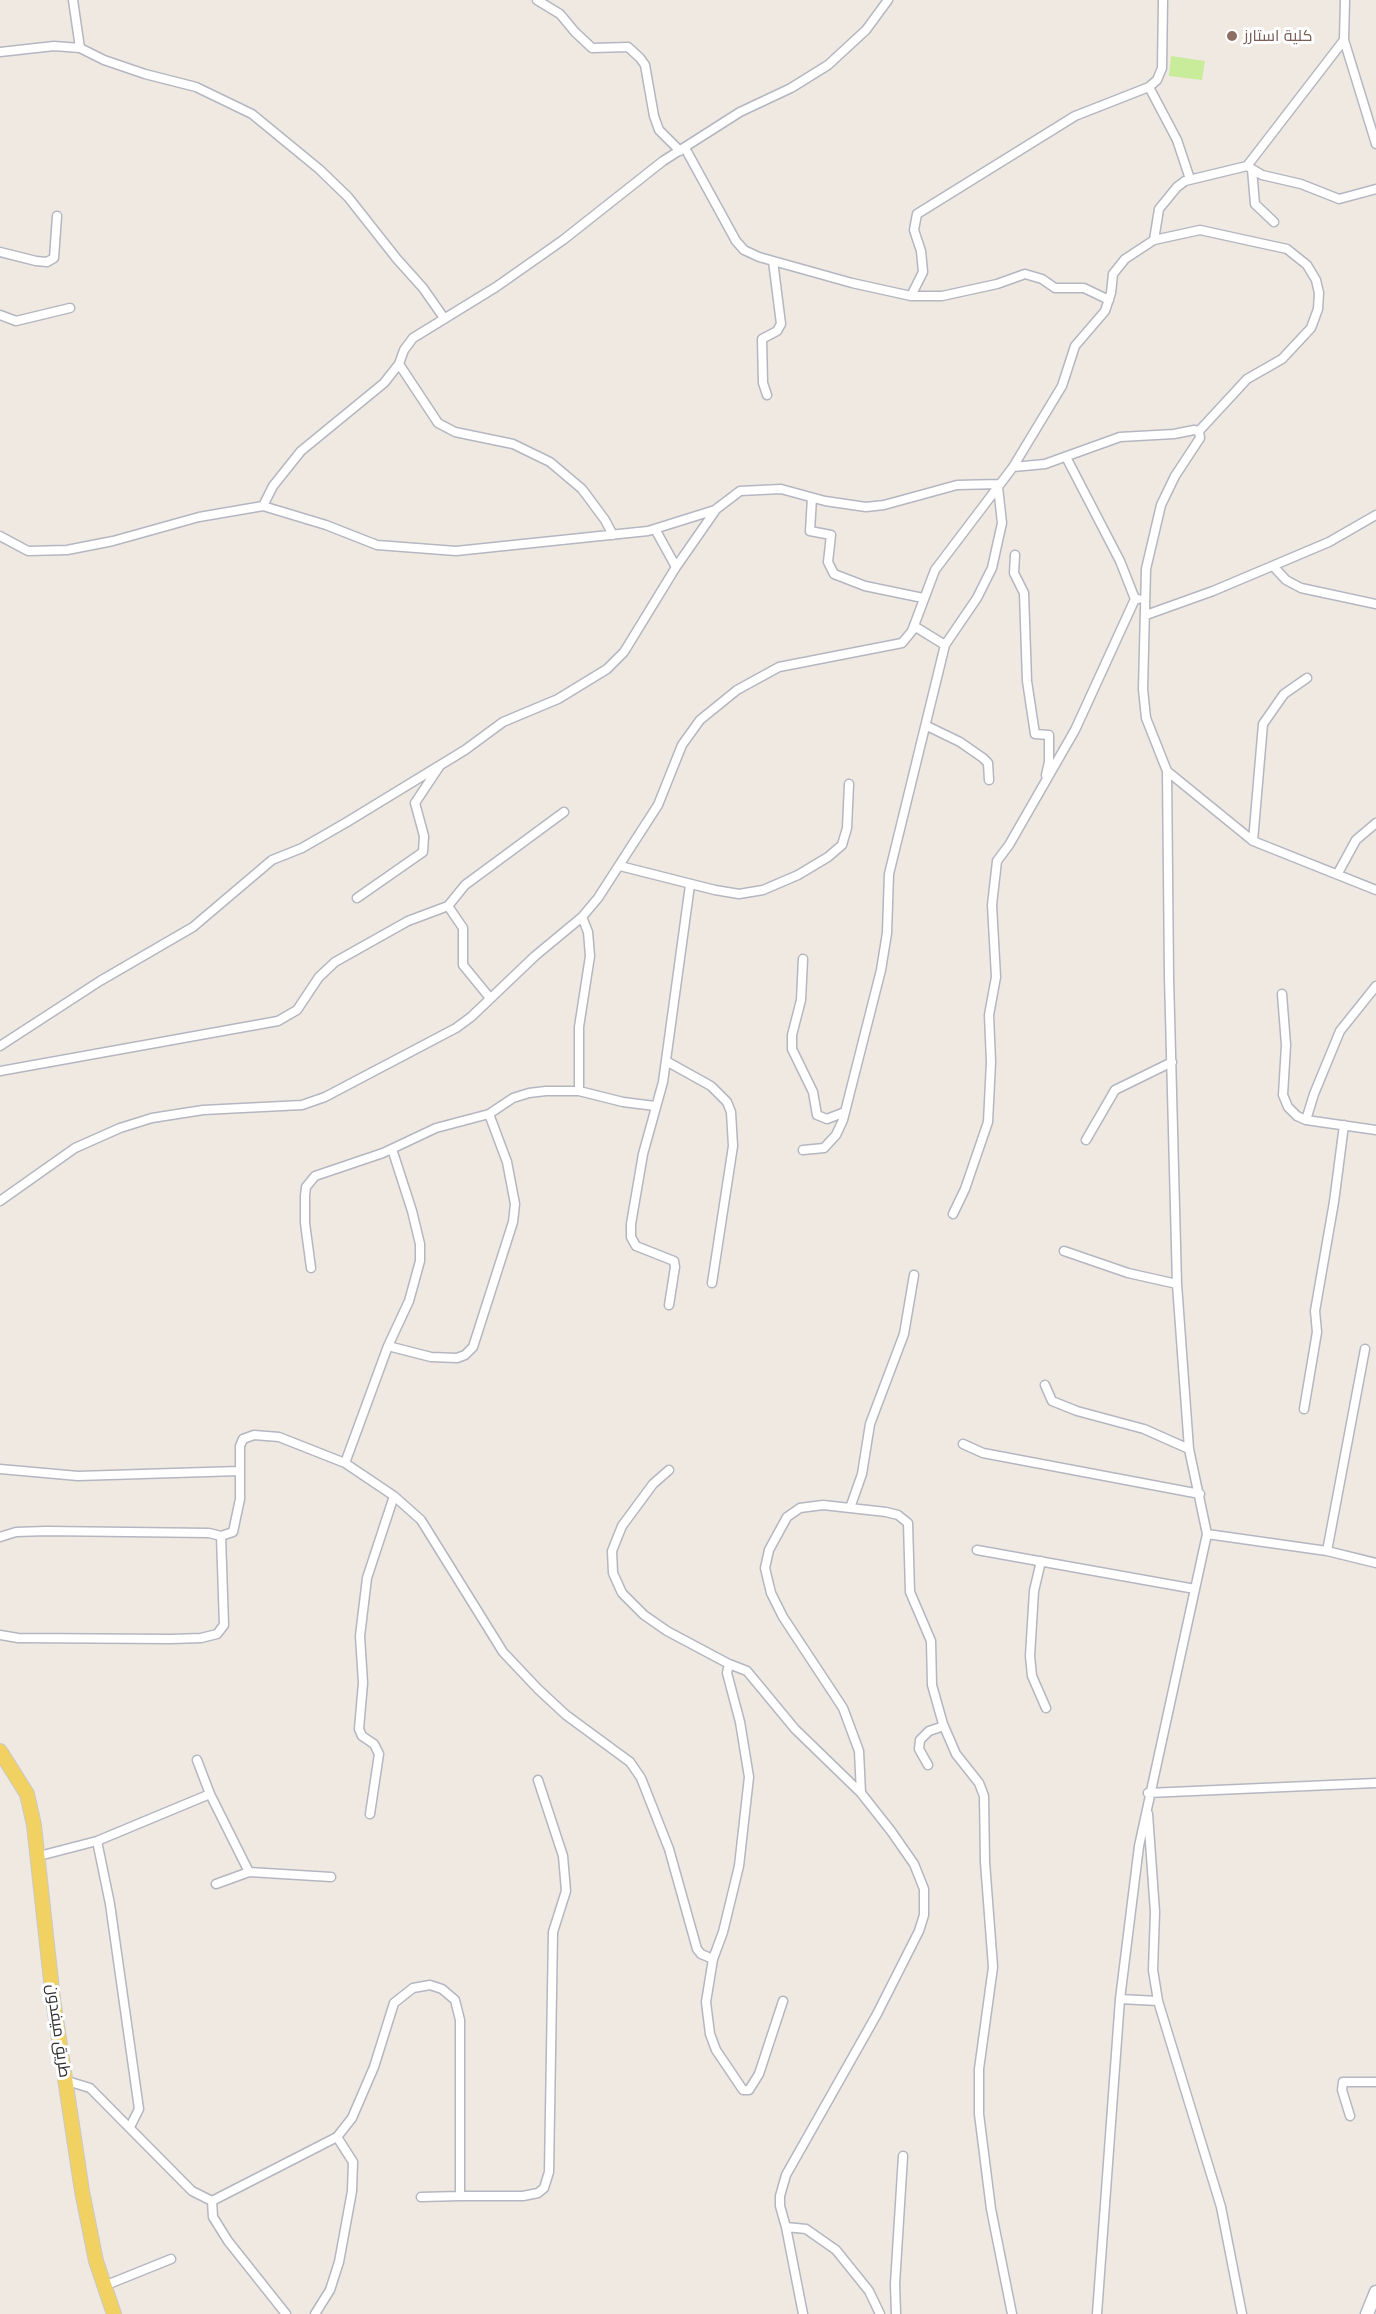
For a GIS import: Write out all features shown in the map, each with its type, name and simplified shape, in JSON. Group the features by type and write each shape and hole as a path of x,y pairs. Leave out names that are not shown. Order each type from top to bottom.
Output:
{"main road":[{"name":"طريق ميفدون","path":"0,1751 27,1794 39,1856 52,1987 82,2191 96,2261 114,2314"},
{"path":"1367,2314 1376,2292"}],"street":[{"path":"73,0 80,48"},
{"path":"537,0 560,14 592,48 628,47 640,58 645,65 654,116 659,130 683,150 740,246 750,253 772,261 911,296 942,296 997,284 1025,274 1042,279 1055,288 1084,288 1109,300"},
{"path":"263,506 273,486 301,451 384,383 399,364 404,350 413,338 496,287 563,240 643,176 740,112 791,88 828,65 866,30 888,0"},
{"path":"911,296 923,272 921,251 914,230 917,214 1075,116 1149,87 1157,80 1162,68 1163,0"},
{"path":"1344,0 1344,40 1376,144"},
{"path":"1154,240 1159,209 1177,187 1190,179 1249,167 1344,40"},
{"path":"0,52 45,46 80,48 145,74 196,87 252,114 319,169 348,197 423,288 444,318"},
{"path":"1149,87 1177,140 1190,179"},
{"path":"1249,167 1262,175 1301,184 1339,199 1376,189"},
{"path":"1249,167 1255,204 1274,222"},
{"path":"0,252 36,261 47,262 54,258 57,216"},
{"path":"0,1201 75,1148 137,1122 214,1109 302,1105 325,1097 441,1037 471,1017 582,917 620,866 658,806 682,745 700,720 737,690 779,668 863,650 895,646 907,639 915,626 923,598 935,570 1013,467 1062,386 1075,346 1105,311 1115,270 1142,246 1154,240 1209,231 1287,249 1306,265 1316,280 1320,293 1318,309 1305,336 1282,359 1247,379 1199,431 1120,437 1045,464 1013,467"},
{"path":"767,395 763,383 762,339 777,331 781,324 772,261"},
{"path":"0,315 16,321 70,308"},
{"path":"399,364 426,406 445,429 513,444 550,462 582,489 613,535"},
{"path":"1097,2314 1120,1999 1133,1884 1148,1793 1207,1534 1189,1449 1177,1284 1167,771 1146,718 1143,689 1146,569 1161,505 1175,476 1200,438 1199,431"},
{"path":"953,1214 965,1189 988,1122 991,1062 989,1015 996,977 992,905 997,861 1083,715 1135,599 1120,561 1066,457"},
{"path":"0,1046 100,981 193,927 272,860 302,848 441,764 504,722 558,699 607,669 624,652 676,567 715,510 740,491 782,489 812,498 866,507 884,505 957,485 999,486"},
{"path":"803,1150 815,1151 830,1143 836,1135 845,1112 885,951 889,874 945,645 977,598 992,568 1002,523 999,486"},
{"path":"812,498 810,531 831,535 828,562 834,574 865,586 923,598"},
{"path":"0,536 27,551 67,550 113,541 199,516 263,506 326,525 362,540 399,548 456,551 655,529 715,510"},
{"path":"1146,615 1213,591 1329,542 1376,515"},
{"path":"655,529 676,567"},
{"path":"1015,555 1014,573 1024,593 1026,669 1035,734 1049,735 1049,762 1043,786"},
{"path":"1273,566 1286,580 1301,588 1376,604"},
{"path":"1135,599 1146,598"},
{"path":"915,626 945,645"},
{"path":"1253,841 1263,724 1284,694 1307,678"},
{"path":"927,726 960,742 983,758 988,763 989,780"},
{"path":"357,898 423,852 424,836 415,803 441,764"},
{"path":"1167,771 1253,841 1376,890"},
{"path":"620,866 690,885 739,894 752,893 798,875 828,857 842,845 845,838 849,784"},
{"path":"0,1071 278,1021 297,1010 319,977 335,962 408,921 448,906 465,885 564,812"},
{"path":"1338,873 1356,840 1376,823"},
{"path":"669,1305 674,1261 636,1246 631,1237 643,1154 666,1061 690,885"},
{"path":"448,906 463,928 463,965 490,998"},
{"path":"579,1091 579,1027 590,956 588,932 582,917"},
{"path":"803,959 801,1000 792,1035 792,1049 809,1082 817,1115 827,1119 845,1112"},
{"path":"1306,1120 1324,1067 1340,1031 1376,986"},
{"path":"1282,994 1286,1045 1283,1095 1288,1107 1306,1120 1376,1130"},
{"path":"666,1061 711,1086 727,1102 731,1112 733,1146 712,1283"},
{"path":"1086,1140 1115,1090 1172,1062"},
{"path":"311,1268 305,1223 305,1196 309,1181 324,1172 392,1149 436,1128 489,1114 506,1102 529,1093 579,1091 623,1102 655,1106"},
{"path":"388,1346 444,1359 465,1355 472,1347 513,1222 516,1204 507,1162 489,1114"},
{"path":"1304,1409 1317,1332 1315,1311 1334,1202 1344,1125"},
{"path":"345,1464 388,1346 409,1301 420,1261 420,1244 412,1211 392,1149"},
{"path":"1064,1251 1128,1273 1177,1284"},
{"path":"850,1508 862,1474 870,1424 904,1334 914,1275"},
{"path":"1327,1551 1365,1349"},
{"path":"1045,1385 1052,1401 1077,1411 1144,1429 1189,1449"},
{"path":"0,1537 16,1532 209,1533 221,1536 233,1532 240,1499 240,1446 243,1439 254,1435 285,1439 345,1464 412,1510 436,1540 503,1652 566,1715 621,1753 636,1770 675,1866 698,1949 701,1954 713,1959"},
{"path":"963,1444 983,1453 1200,1494"},
{"path":"0,1469 78,1476 239,1471"},
{"path":"669,1470 653,1484 622,1526 612,1551 613,1572 622,1593 644,1615 666,1631 747,1671 795,1728 861,1793 914,1864 924,1889 924,1914 919,1931 891,1987 786,2175 780,2206 803,2314"},
{"path":"370,1814 379,1755 374,1744 362,1736 359,1729 363,1683 360,1636 367,1578 394,1496"},
{"path":"861,1793 859,1751 843,1708 783,1617 771,1593 765,1568 769,1550 793,1511 823,1505 898,1515 909,1523 910,1592 931,1641 932,1685 944,1726 956,1754 979,1783 986,1804 985,1862 993,1967 979,2069 980,2114 991,2209 1012,2314"},
{"path":"1207,1534 1327,1551 1376,1563"},
{"path":"0,1635 18,1638 171,1639 201,1638 217,1634 224,1625 221,1536"},
{"path":"977,1550 1195,1589"},
{"path":"1041,1561 1034,1591 1030,1656 1032,1676 1046,1708"},
{"path":"729,1664 727,1677 740,1722 749,1777 739,1866 723,1932 713,1959 706,2002 710,2034 716,2050 742,2090 749,2090 759,2073 783,2001"},
{"path":"928,1765 919,1749 920,1740 929,1731 944,1726"},
{"path":"197,1760 210,1794 249,1872"},
{"path":"422,2197 523,2196 538,2193 544,2188 549,2172 553,1932 566,1891 563,1856 538,1780"},
{"path":"1148,1793 1376,1783"},
{"path":"39,1856 97,1841 210,1794"},
{"path":"1146,1804 1155,1912 1153,1970 1158,2001 1221,2207 1242,2314"},
{"path":"97,1841 110,1904 138,2109 130,2127"},
{"path":"216,1884 249,1872 331,1877"},
{"path":"212,2201 337,2137 352,2118 374,2067 394,2003 413,1988 430,1985 442,1989 455,2000 460,2020 460,2196"},
{"path":"1120,1999 1158,2001"},
{"path":"64,2080 90,2088 192,2191 212,2201"},
{"path":"1350,2116 1342,2090 1343,2082 1376,2082"},
{"path":"315,2314 330,2290 339,2262 352,2191 353,2162 337,2137"},
{"path":"896,2314 895,2284 903,2156"},
{"path":"212,2201 213,2217 228,2241 286,2314"},
{"path":"786,2228 806,2229 836,2250 869,2291 880,2314"},
{"path":"104,2286 171,2259"}],"green space":[{"path":"1171,56 1205,61 1202,80 1169,76"}],"place":[{"name":"كلية استارز","path":"1232,36"}]}
